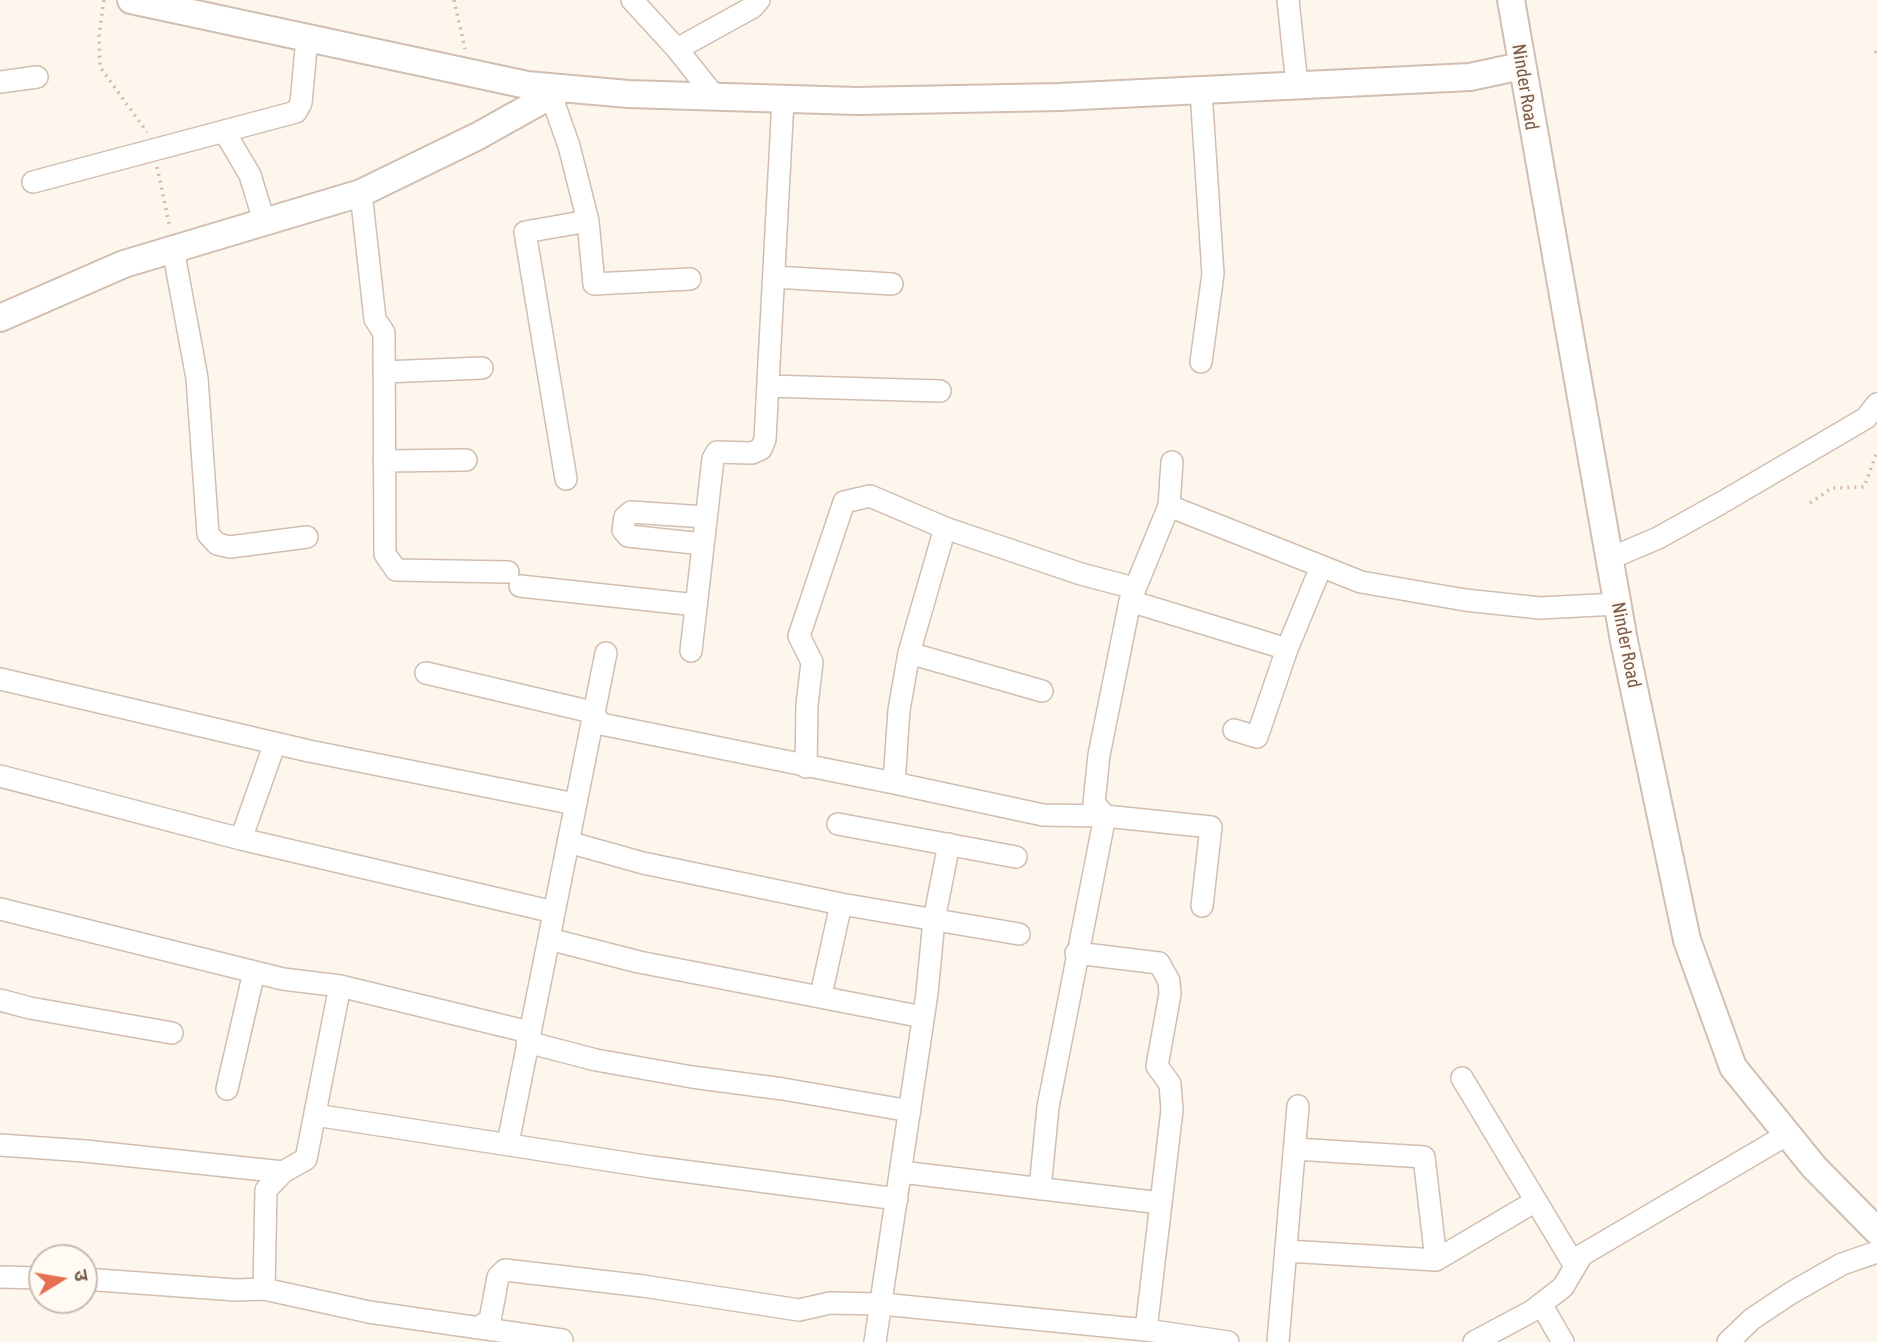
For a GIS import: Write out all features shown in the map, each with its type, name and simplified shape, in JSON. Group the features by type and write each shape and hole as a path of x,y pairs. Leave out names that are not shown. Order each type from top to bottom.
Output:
{"street":[{"path":"131,0 558,91 884,101 1201,91 1470,77 1521,66"},
{"path":"632,0 677,49 715,97"},
{"path":"677,49 754,7 759,0"},
{"path":"1288,0 1297,85"},
{"name":"Ninder Road","path":"1511,0 1569,340 1618,604 1687,940 1733,1067 1814,1167 1877,1231"},
{"path":"33,182 296,112 301,103 307,38"},
{"path":"0,82 37,77"},
{"path":"0,318 124,264 361,193 478,136 558,91"},
{"path":"558,91 588,221 594,284 690,279"},
{"path":"1201,91 1213,274 1201,362"},
{"path":"691,651 713,459 717,452 752,453 761,449 766,431 783,100"},
{"path":"224,131 250,175 264,221"},
{"path":"361,193 375,319 384,333 385,554 389,564 396,570 514,579 696,605"},
{"path":"566,479 525,232 588,221"},
{"path":"173,249 197,378 208,534 217,544 230,547 307,537"},
{"path":"774,277 891,284"},
{"path":"384,372 482,368"},
{"path":"768,386 940,391"},
{"path":"1611,558 1658,538 1721,503 1866,418 1877,404"},
{"path":"384,461 466,460"},
{"path":"1105,816 1094,803 1099,755 1132,594 1168,506 1172,462"},
{"path":"806,767 807,705 812,662 799,636 844,502 870,496 945,527 1287,649"},
{"path":"1168,506 1361,582 1465,600 1540,608 1618,604"},
{"path":"703,544 628,536 624,530 625,517 631,512 705,517"},
{"path":"894,783 900,710 909,653 945,527"},
{"path":"1234,730 1257,737 1287,649 1321,566"},
{"path":"508,1143 592,712 606,653"},
{"path":"909,653 1042,691"},
{"path":"426,673 592,712 601,724 1043,815 1105,816 1211,827 1202,906"},
{"path":"0,679 275,743 575,804"},
{"path":"241,838 275,743"},
{"path":"0,776 241,838 554,912"},
{"path":"1040,1189 1048,1107 1076,953 1105,816"},
{"path":"838,824 1016,857"},
{"path":"568,842 643,863 841,904 1018,934"},
{"path":"875,1342 910,1111 934,920 949,844"},
{"path":"821,995 841,904"},
{"path":"0,909 254,972 340,986 609,1062 910,1111"},
{"path":"549,939 639,962 821,995 923,1017"},
{"path":"1076,953 1159,963 1170,981 1157,1066 1170,1084 1172,1110 1146,1330"},
{"path":"227,1088 254,972"},
{"path":"264,1289 266,1189 283,1172 306,1159 340,986"},
{"path":"0,1000 30,1008 172,1033"},
{"path":"1462,1078 1534,1202 1575,1266"},
{"path":"1278,1342 1298,1106"},
{"path":"315,1115 652,1167 897,1199"},
{"path":"1474,1342 1541,1304 1563,1287 1582,1255 1788,1134"},
{"path":"0,1145 85,1150 283,1172"},
{"path":"1295,1149 1424,1157 1436,1260"},
{"path":"901,1172 1161,1203"},
{"path":"1287,1251 1436,1260 1534,1202"},
{"path":"1728,1342 1752,1319 1791,1293 1842,1264 1877,1252"},
{"path":"479,1327 490,1320 498,1277 505,1270 643,1286 799,1310 830,1303 882,1304 1146,1330 1228,1342"},
{"path":"0,1277 28,1278"},
{"path":"98,1280 236,1290 264,1289 369,1312 562,1340"},
{"path":"1541,1304 1563,1342"}],"path":[{"path":"104,0 99,34 100,67 148,133 167,206 173,249"},
{"path":"454,0 471,72"},
{"path":"1810,503 1832,488 1864,487 1877,452"}]}
